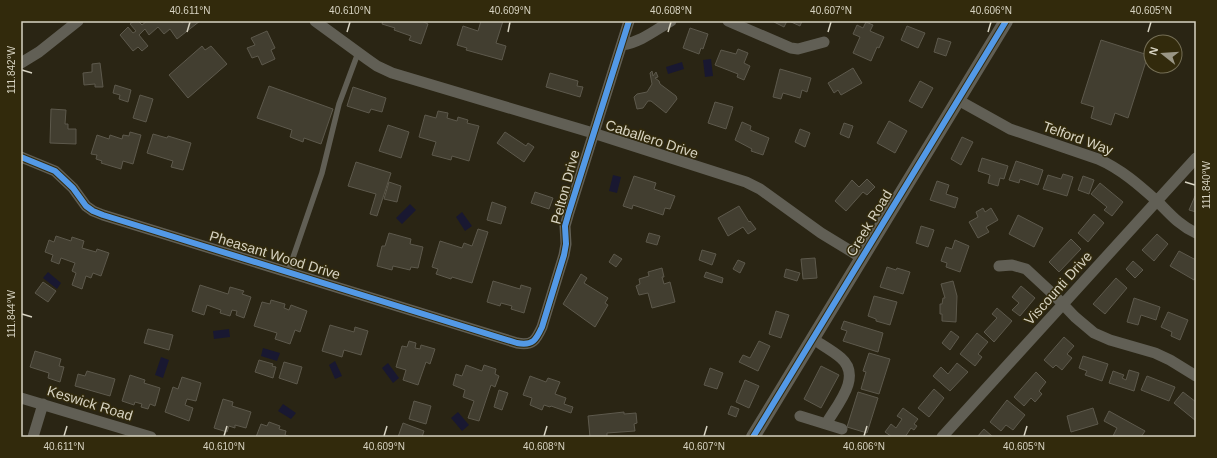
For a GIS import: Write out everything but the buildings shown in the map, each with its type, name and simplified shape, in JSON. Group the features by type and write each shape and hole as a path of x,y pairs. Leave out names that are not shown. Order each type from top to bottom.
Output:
{"street":[{"path":"21,63 39,52 78,21"},
{"name":"Caballero Drive","path":"315,21 378,66 392,72 593,133 746,182 760,189 821,233 862,258"},
{"name":"Pelton Drive","path":"537,338 542,327 564,255 566,244 565,226 629,21"},
{"path":"622,45 640,41 671,21"},
{"path":"728,21 791,48 798,49 824,42"},
{"name":"Creek Road","path":"753,437 1006,21"},
{"name":"Telford Way","path":"958,100 1010,129 1024,135 1098,159 1110,165 1124,174 1156,201 1182,226 1196,233"},
{"name":"Pheasant Wood Drive","path":"21,157 55,171 73,188 86,206 93,211 110,218 517,343 528,344 537,338"},
{"name":"Viscounti Drive","path":"942,437 1196,158"},
{"path":"1000,266 1012,265 1026,269 1075,317 1094,333 1110,340 1155,353 1180,365 1196,376"},
{"path":"813,338 841,358 846,363 850,374 849,384 826,424"},
{"name":"Keswick Road","path":"21,398 151,437"},
{"path":"33,437 43,404"},
{"path":"800,416 842,429"}],"lane":[{"path":"288,272 322,173 339,104 358,52"}],"shaded area":[{"path":"711,59 713,76 705,77 703,60"},
{"path":"682,62 684,69 668,74 666,67"},
{"path":"613,175 621,177 617,193 609,191"},
{"path":"410,204 416,210 402,224 396,218"},
{"path":"462,212 472,226 465,231 456,217"},
{"path":"48,272 61,283 57,289 43,278"},
{"path":"229,329 230,337 214,339 213,331"},
{"path":"263,348 280,353 277,361 261,356"},
{"path":"161,357 169,360 163,378 155,375"},
{"path":"335,361 342,376 335,379 329,365"},
{"path":"388,363 399,378 393,383 382,368"},
{"path":"283,404 296,413 291,419 278,411"},
{"path":"458,412 469,425 462,431 451,418"}],"cycle path":[{"path":"21,157 55,171 73,188 86,206 103,215 517,343 527,344 536,339 542,327 564,255 566,244 565,226 629,21"},
{"path":"753,437 1006,21"}]}
